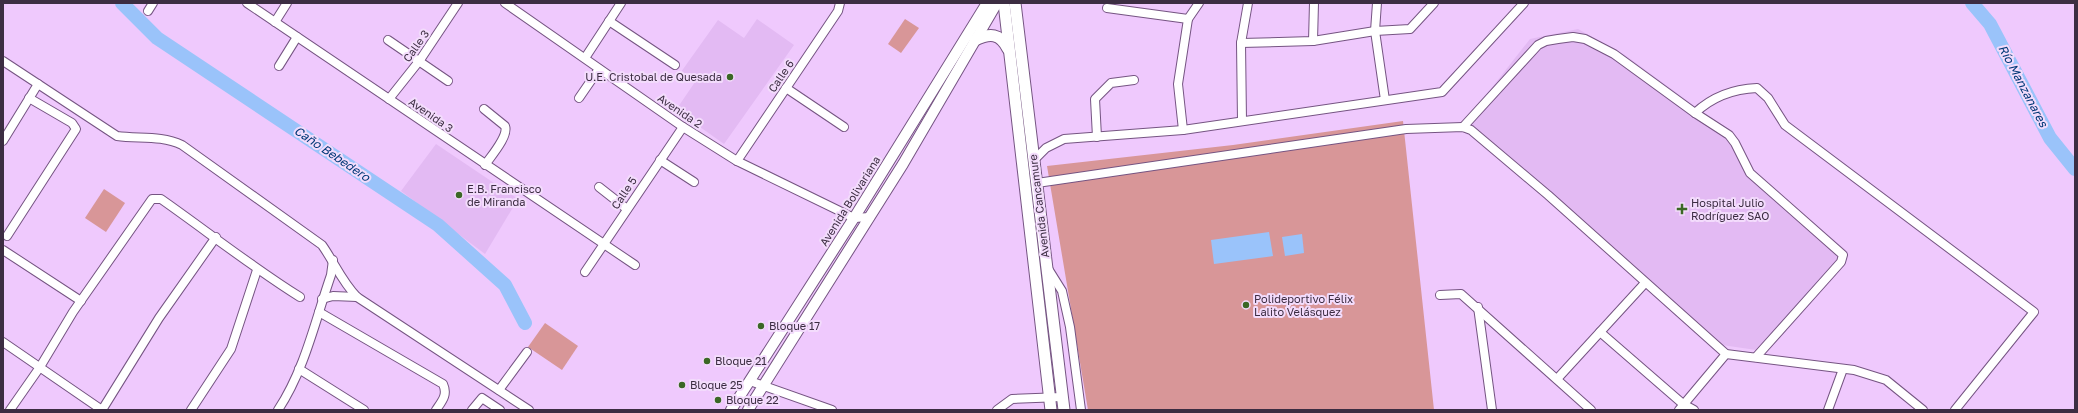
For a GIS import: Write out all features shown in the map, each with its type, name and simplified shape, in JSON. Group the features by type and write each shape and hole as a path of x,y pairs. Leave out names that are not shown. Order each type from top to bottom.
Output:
{"main road":[{"name":"Avenida Cancamure","path":"1004,3 1051,410"},
{"name":"Avenida Cancamure","path":"1015,3 1064,410"},
{"path":"975,40 994,34 1000,37 1009,49"}],"street":[{"path":"148,12 153,3"},
{"name":"Avenida 3","path":"247,3 635,265"},
{"path":"275,22 287,3"},
{"name":"Calle 3","path":"389,99 420,60 458,3"},
{"name":"Avenida 2","path":"505,3 683,127 737,161 854,218"},
{"path":"584,58 620,3"},
{"name":"Calle 6","path":"737,161 838,11 840,3"},
{"name":"Avenida Bolivariana","path":"731,410 854,218 987,3"},
{"path":"748,410 764,387 870,217 996,3"},
{"path":"1183,130 1178,84 1188,19 1199,3"},
{"path":"1242,121 1241,43 1248,3"},
{"path":"1313,40 1314,3"},
{"path":"1378,3 1375,31 1385,100"},
{"path":"1241,43 1313,40 1375,31 1410,29 1434,3"},
{"path":"1034,160 1046,148 1064,139 1183,130 1442,92 1524,3"},
{"path":"1107,8 1188,19"},
{"path":"609,21 675,65"},
{"path":"279,66 297,37"},
{"path":"1463,126 1535,48 1546,41 1573,37 1585,39 1614,54 1695,114 1729,135 1735,143 1750,173 1843,255 1841,262 1756,357"},
{"path":"388,40 420,60 448,81"},
{"path":"3,61 117,136 131,138 162,138 182,145 322,245 333,260 341,279 357,297 529,410"},
{"path":"579,98 599,69"},
{"path":"1097,137 1095,98 1111,83 1134,80"},
{"path":"3,141 38,84"},
{"path":"786,88 844,127"},
{"path":"1695,114 1704,105 1726,93 1757,88 1768,98 1786,125 2034,312 1955,410"},
{"path":"7,236 76,129 72,123 29,98"},
{"path":"484,109 505,126 506,129 504,137 485,165"},
{"path":"1037,183 1406,129 1463,126 1477,134 1548,195 1726,354 1843,369 1886,380 1923,410"},
{"name":"Calle 5","path":"585,272 602,244 683,127"},
{"path":"660,160 694,182"},
{"path":"599,187 627,209"},
{"path":"10,410 40,367 81,301 152,199 161,199 216,238 257,270 300,297"},
{"path":"860,232 854,218 870,217"},
{"path":"1031,238 1043,237"},
{"path":"3,342 102,410 159,318 216,238"},
{"path":"3,250 81,301"},
{"path":"278,410 289,393 299,368 331,275 333,260"},
{"path":"1046,266 1062,291 1070,327 1081,410"},
{"path":"190,410 231,349 257,270"},
{"path":"1557,379 1645,283"},
{"path":"1440,295 1461,294 1478,307 1591,410"},
{"path":"322,299 333,296 357,297"},
{"path":"1478,307 1492,410"},
{"path":"319,312 443,384 446,390 444,398 436,410"},
{"path":"1600,332 1681,407 1694,410"},
{"path":"499,390 527,352"},
{"path":"1681,407 1726,354"},
{"path":"299,368 364,410"},
{"path":"1828,410 1843,369"},
{"path":"750,381 832,410"},
{"path":"997,410 1012,399 1062,397"},
{"path":"472,410 482,398 500,410"}],"shaded area":[{"name":"U.E. Cristobal de Quesada","path":"757,19 794,45 724,144 676,110 695,82 681,72 718,20 744,38"},
{"path":"905,19 919,28 901,53 888,44"},
{"name":"Hospital Julio Rodríguez SAO","path":"1578,29 1625,55 1730,132 1749,167 1848,252 1763,351 1722,345 1465,122 1530,39"},
{"name":"Polideportivo Félix Lalito Velásquez","path":"1403,121 1434,410 1088,410 1047,166 1233,145"},
{"name":"E.B. Francisco de Miranda","path":"436,144 518,199 485,254 401,191"},
{"path":"104,189 125,203 106,232 85,218"},
{"path":"545,323 578,346 562,370 528,347"}],"water":[{"path":"1269,232 1273,256 1214,264 1211,240"},
{"path":"1302,234 1304,253 1285,256 1282,237"}],"waterway":[{"name":"Caño Bebedero","path":"122,3 157,38 438,225 505,285 525,323"},
{"name":"Río Manzanares","path":"1972,3 1990,24 2050,138 2075,169"}],"place":[{"name":"U.E. Cristobal de Quesada","path":"730,77"},
{"name":"E.B. Francisco de Miranda","path":"459,195"},
{"name":"Hospital Julio Rodríguez SAO","path":"1682,209"},
{"name":"Polideportivo Félix Lalito Velásquez","path":"1246,305"},
{"name":"Bloque 17","path":"761,326"},
{"name":"Bloque 21","path":"707,361"},
{"name":"Bloque 25","path":"682,385"},
{"name":"Bloque 22","path":"718,400"}]}
